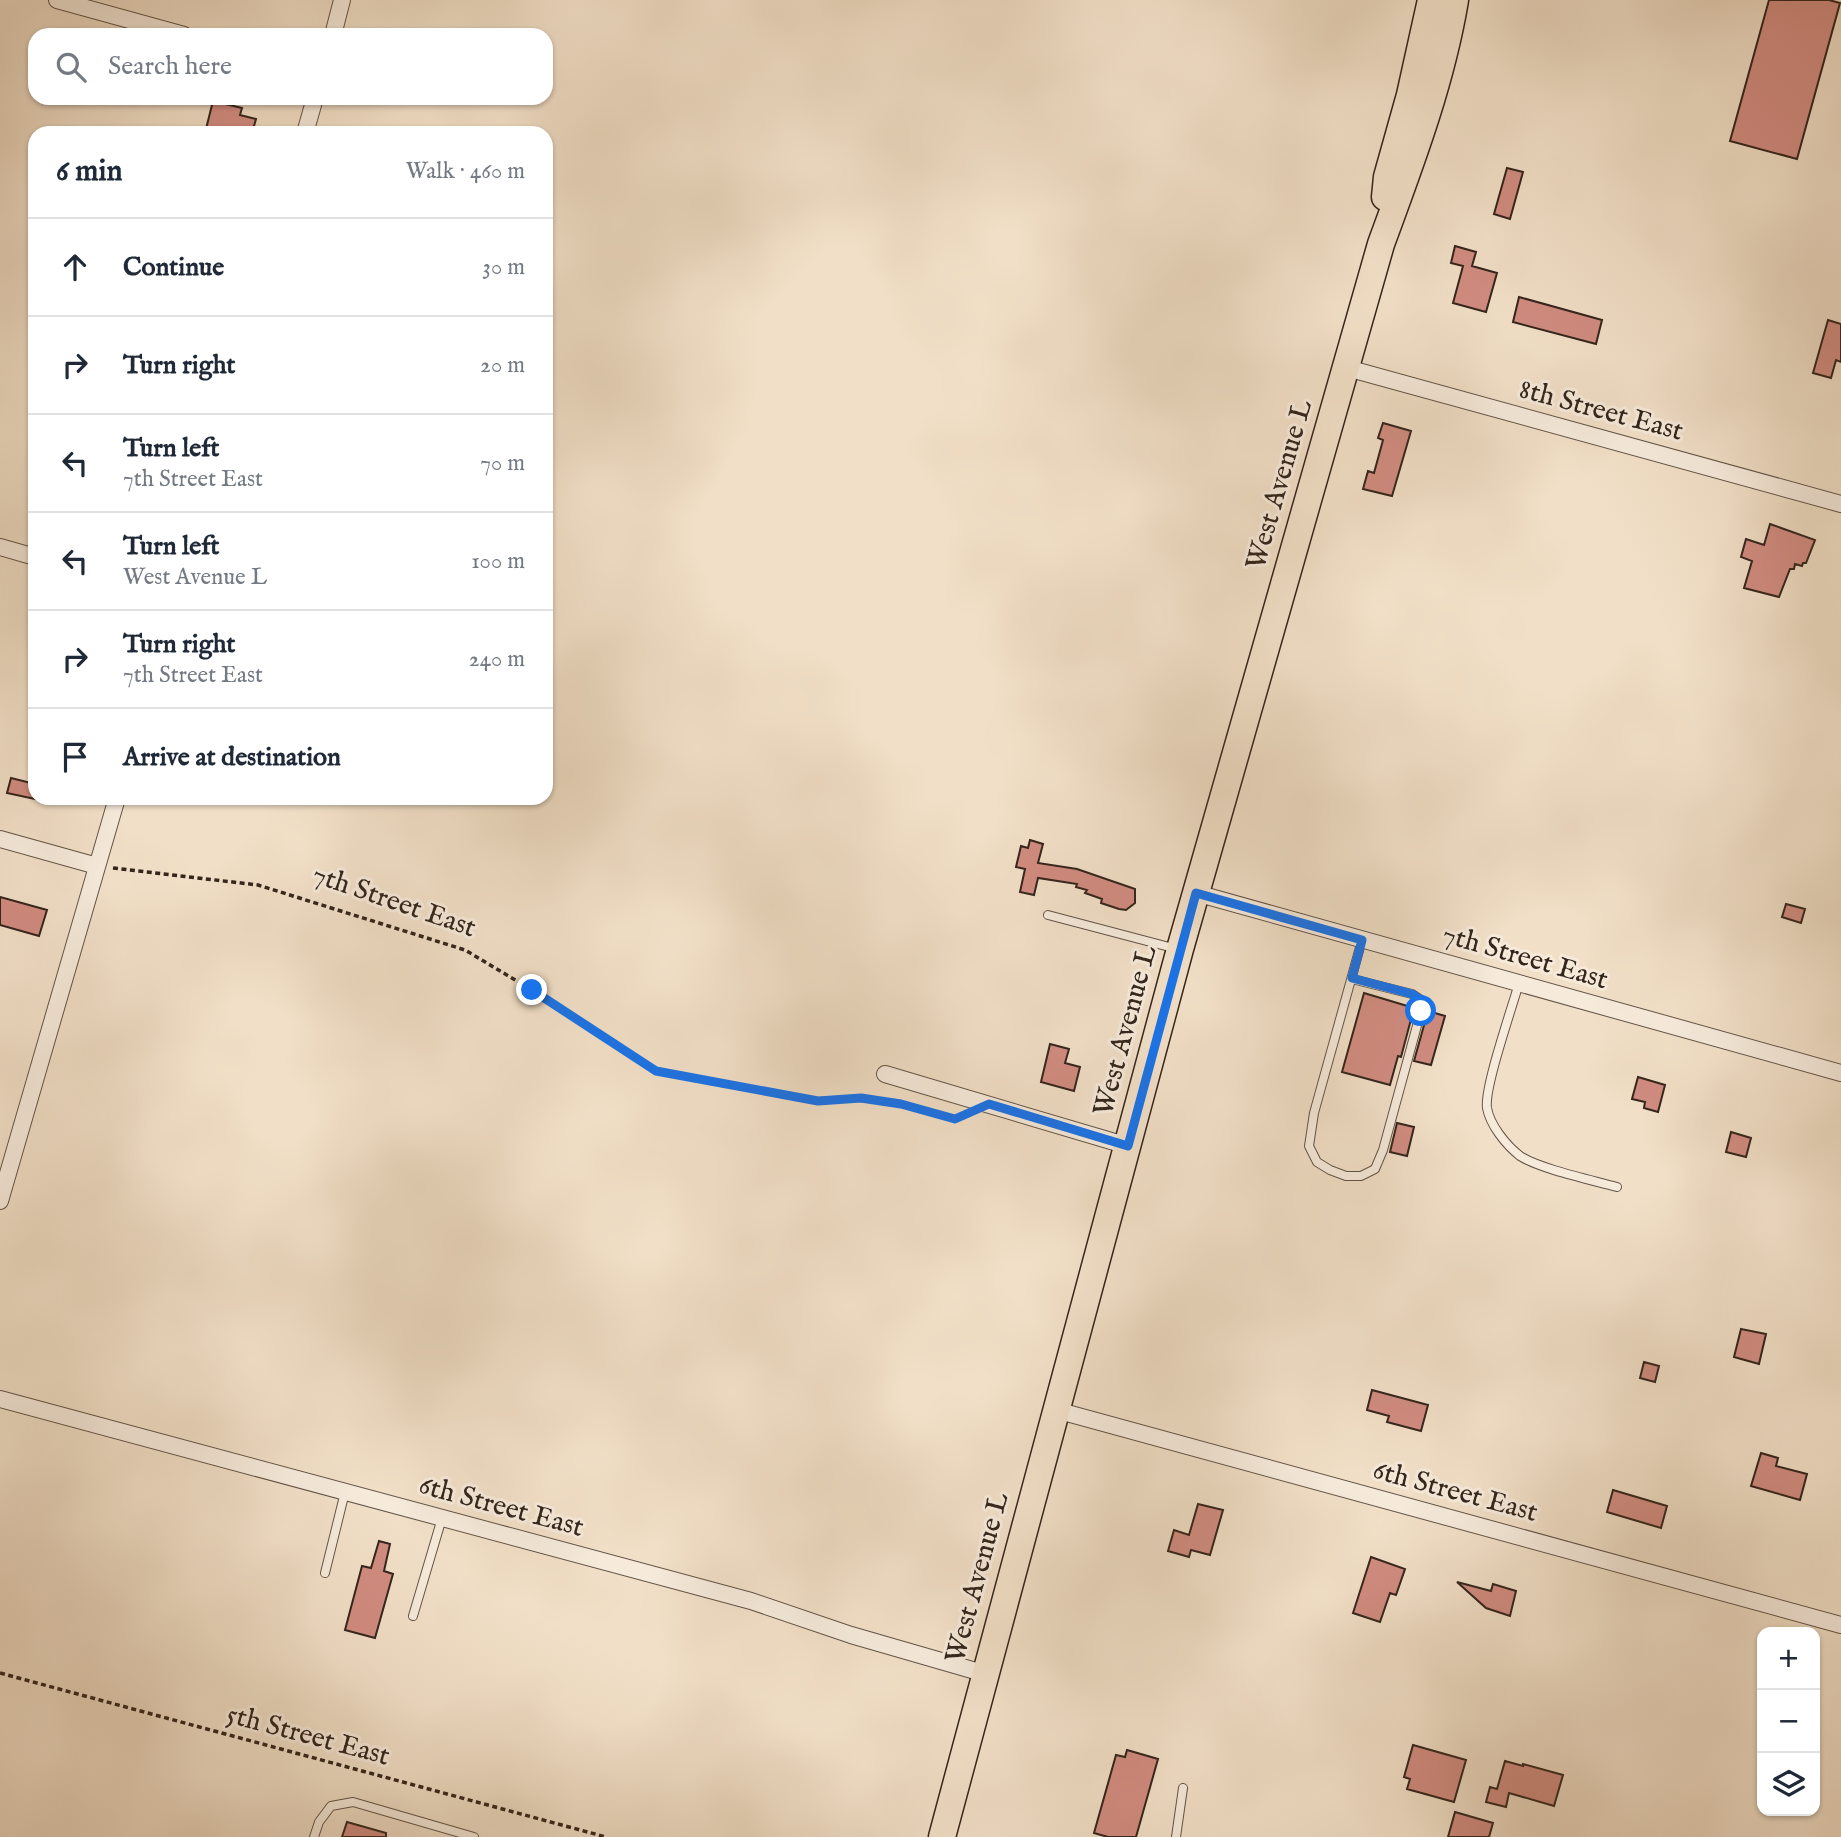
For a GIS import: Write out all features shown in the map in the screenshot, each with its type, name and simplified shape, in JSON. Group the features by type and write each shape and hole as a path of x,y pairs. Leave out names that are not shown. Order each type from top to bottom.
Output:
{"main road":[{"name":"West Avenue L","path":"1381,244 1387,177 1410,95 1431,0"},
{"name":"West Avenue L","path":"942,1837 1180,949 1381,244 1408,172 1433,91 1455,0"}],"street":[{"path":"57,0 159,28"},
{"path":"334,28 342,0"},
{"path":"307,126 313,105"},
{"name":"8th Street East","path":"1346,368 1841,504"},
{"path":"0,547 28,555"},
{"path":"0,1201 115,805"},
{"path":"0,839 97,866"},
{"name":"7th Street East","path":"1196,893 1841,1073"},
{"path":"885,1074 1128,1146"},
{"name":"6th Street East","path":"0,1399 751,1601 851,1635 986,1674"},
{"name":"6th Street East","path":"1056,1410 1841,1625"}],"lane":[{"path":"1048,915 1180,949"},
{"path":"1352,978 1412,994 1421,1000 1421,1011 1382,1150 1375,1169 1361,1176 1346,1176 1330,1170 1317,1162 1309,1146 1314,1113 1362,940"},
{"path":"1519,983 1492,1076 1487,1107 1496,1131 1520,1156 1617,1187"},
{"path":"325,1573 345,1492"},
{"path":"413,1616 442,1518"},
{"path":"1176,1837 1183,1788"},
{"path":"314,1837 319,1822 331,1806 354,1802 474,1837"}],"path":[{"name":"7th Street East","path":"97,866 258,885 466,950 656,1071 818,1101 861,1098 901,1104 955,1119 989,1104"},
{"name":"5th Street East","path":"0,1673 606,1837"}],"building":[{"path":"1769,0 1829,0 1840,3 1797,159 1730,141"},
{"path":"212,105 242,108 240,115 256,119 254,126 207,126"},
{"path":"1507,168 1523,172 1510,219 1494,214"},
{"path":"1455,246 1476,252 1472,266 1497,273 1486,312 1453,303 1463,266 1451,263"},
{"path":"1519,297 1602,320 1596,344 1513,322"},
{"path":"1828,320 1841,324 1841,362 1836,360 1831,378 1813,373"},
{"path":"1383,423 1411,431 1392,496 1363,489 1368,471 1374,473 1383,440 1378,438"},
{"path":"1770,524 1815,540 1806,563 1802,566 1795,564 1794,569 1790,569 1779,597 1744,588 1752,561 1741,557 1746,539 1764,545"},
{"path":"11,778 28,782 28,798 7,793"},
{"path":"1030,840 1043,844 1038,863 1077,869 1135,889 1135,903 1126,910 1119,909 1101,903 1102,899 1085,893 1087,890 1076,887 1077,884 1038,878 1034,895 1020,892 1025,869 1016,867 1021,846 1028,848"},
{"path":"0,897 47,910 39,936 0,925"},
{"path":"1786,904 1805,909 1801,923 1782,917"},
{"path":"1364,993 1414,1008 1401,1057 1398,1056 1390,1085 1342,1072"},
{"path":"1428,1011 1445,1016 1431,1065 1414,1061"},
{"path":"1050,1044 1069,1049 1065,1063 1080,1067 1074,1091 1041,1082"},
{"path":"1638,1077 1665,1085 1658,1112 1644,1108 1645,1102 1632,1099"},
{"path":"1397,1123 1414,1127 1407,1156 1390,1152"},
{"path":"1731,1132 1751,1138 1746,1157 1726,1152"},
{"path":"1741,1329 1766,1334 1759,1364 1734,1357"},
{"path":"1644,1362 1659,1366 1655,1382 1640,1378"},
{"path":"1372,1390 1428,1405 1421,1431 1387,1422 1389,1416 1367,1410"},
{"path":"1761,1453 1778,1458 1776,1466 1807,1474 1800,1500 1751,1486"},
{"path":"1613,1490 1667,1506 1661,1528 1607,1512"},
{"path":"1198,1504 1223,1510 1210,1555 1191,1550 1189,1557 1168,1551 1174,1530 1189,1535"},
{"path":"379,1541 390,1544 384,1571 393,1574 375,1638 345,1630 362,1566 371,1568"},
{"path":"1371,1557 1405,1569 1396,1595 1390,1593 1380,1622 1353,1613"},
{"path":"1457,1582 1491,1591 1493,1584 1516,1591 1510,1616 1486,1608"},
{"path":"1413,1745 1466,1760 1454,1802 1407,1789 1410,1779 1404,1777"},
{"path":"1127,1750 1158,1759 1136,1837 1108,1837 1094,1833 1116,1755 1125,1757"},
{"path":"1505,1761 1563,1775 1554,1806 1509,1793 1506,1807 1486,1802 1490,1787 1497,1789"},
{"path":"1455,1812 1493,1823 1489,1837 1448,1837"},
{"path":"347,1822 386,1833 386,1837 342,1837"}],"route":[{"path":"532,990 656,1071 818,1101 861,1098 901,1104 955,1119 989,1104 1128,1146 1196,893 1362,940 1352,978 1412,994 1421,1000 1421,1011"}]}
